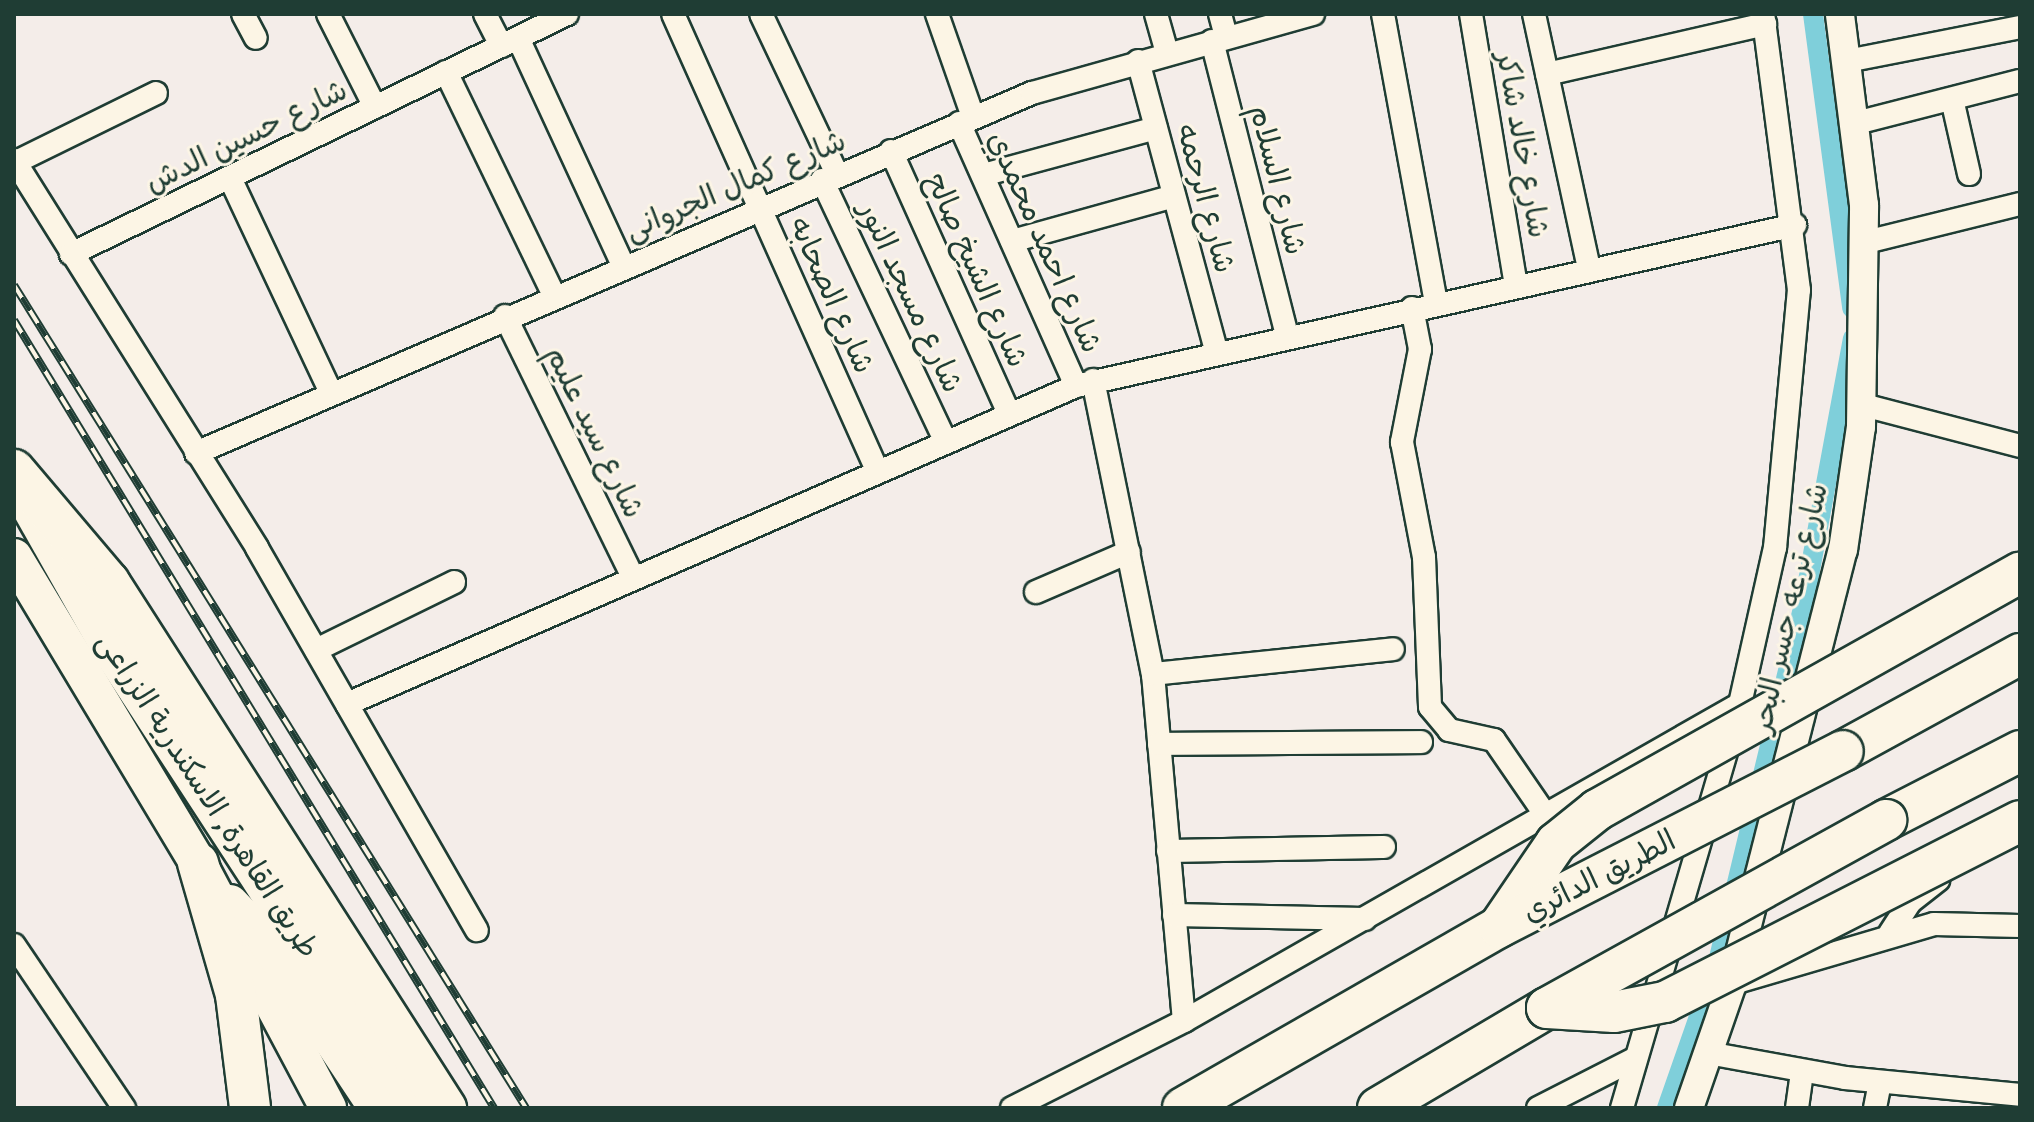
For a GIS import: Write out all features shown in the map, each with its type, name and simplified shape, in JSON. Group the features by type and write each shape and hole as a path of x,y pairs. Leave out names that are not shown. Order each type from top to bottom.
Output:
{"highway":[{"path":"14,470 89,556 192,708 446,1108"},
{"name":"طريق القاهرة, الاسكندرية الزراعى","path":"14,478 113,654 409,1108"},
{"name":"طريق القاهرة, الاسكندرية الزراعى","path":"14,557 205,877 328,1108"},
{"path":"1499,927 1556,843 1597,810 2020,573"},
{"name":"الطريق الدائري","path":"1183,1108 1499,927 1843,751 2020,654"},
{"path":"1378,1108 1547,1008 1886,820 2020,751"},
{"path":"1547,1008 1614,1012 1665,1002 2020,821"},
{"path":"205,877 236,995 250,1108"},
{"path":"205,877 243,911 377,1108"}],"street":[{"path":"243,14 256,38"},
{"path":"328,14 375,107"},
{"path":"485,14 510,42 623,265"},
{"name":"شارع حسين الدش","path":"71,254 567,14"},
{"name":"شارع الصحابه","path":"673,14 877,469"},
{"name":"شارع مسجد النور","path":"761,14 945,440"},
{"name":"شارع احمد محمدي","path":"937,14 983,175 1012,241 1085,383 1129,552 1153,674 1184,1021"},
{"path":"1156,14 1167,53"},
{"name":"شارع السلام","path":"1220,14 1219,39 1287,335"},
{"name":"شارع كمال الجروانى","path":"196,453 505,316 966,120 1138,61 1313,14"},
{"path":"1383,14 1436,303"},
{"name":"شارع خالد شاكر","path":"1471,14 1516,285"},
{"path":"1534,14 1589,269"},
{"name":"شارع ترعه جسر البحر","path":"1689,1108 1732,984 1843,550 1863,405 1866,242 1856,123 1840,14"},
{"path":"1547,74 1764,19"},
{"name":"شارع ترعه جسر البحر","path":"1622,1108 1740,704 1775,548 1799,290 1795,225 1764,19"},
{"path":"1847,61 2020,27"},
{"name":"شارع الرحمه","path":"1138,61 1216,351"},
{"path":"446,72 554,295"},
{"path":"1856,123 2020,81"},
{"path":"156,93 15,161 316,650 477,930"},
{"path":"1952,99 1969,174"},
{"path":"983,175 1156,128"},
{"name":"شارع الشيخ صالح","path":"891,151 1009,413"},
{"path":"230,178 331,393"},
{"path":"1012,241 1174,196"},
{"path":"1866,242 2020,204"},
{"path":"347,704 632,575 1085,383 1287,335 1795,225"},
{"path":"1412,308 1420,349 1402,442 1424,557 1428,697 1449,730 1494,740 1547,817"},
{"name":"شارع سيد عليم","path":"505,316 632,575"},
{"path":"1863,405 2020,446"},
{"path":"1036,592 1129,552"},
{"path":"316,650 454,582"},
{"path":"1153,674 1393,649"},
{"path":"1012,1108 1184,1021 1368,919 1740,704"},
{"path":"1159,744 1421,742"},
{"path":"1890,933 1930,885 2020,844"},
{"path":"1168,851 1384,847"},
{"path":"1174,915 1368,919"},
{"path":"1732,984 1890,933 1984,921 2020,926"},
{"path":"14,945 124,1108"},
{"path":"1708,1053 1802,1072 1880,1083 2020,1095"},
{"path":"1538,1108 1636,1058"},
{"path":"1797,1108 1802,1072"},
{"path":"1875,1108 1880,1083"}],"waterway":[{"path":"1813,14 1852,308"},
{"path":"1667,1108 1718,962 1803,608 1853,339"}],"railway":[{"path":"14,285 526,1108"},
{"path":"14,320 494,1108"}]}
